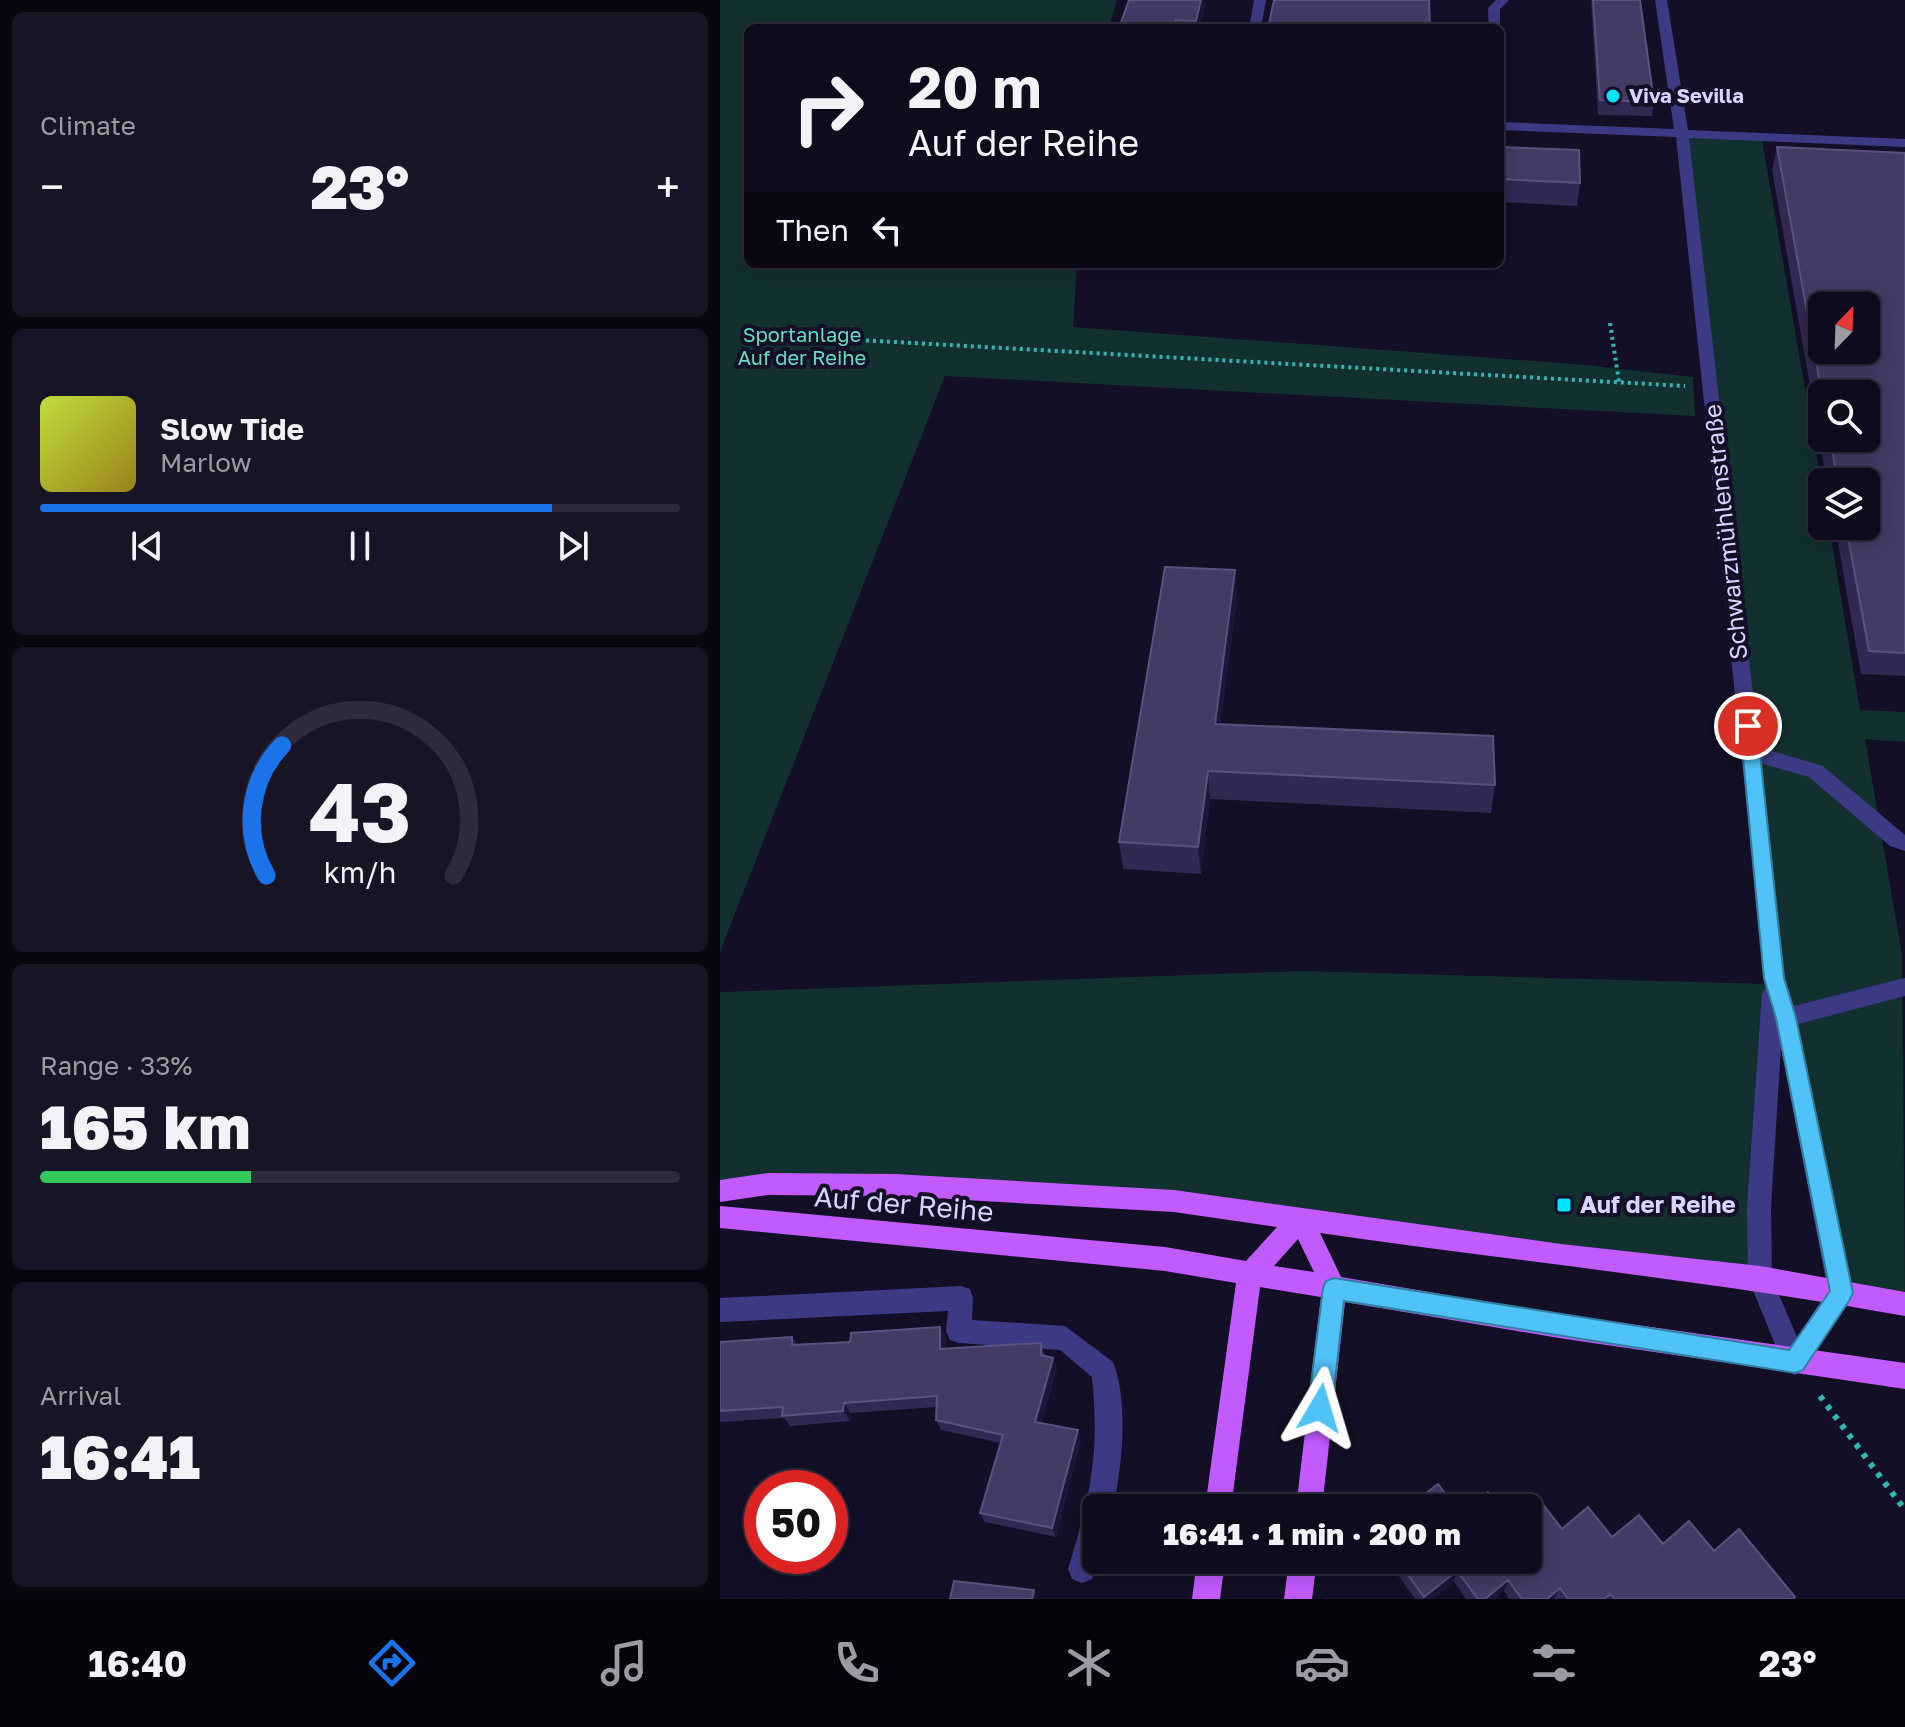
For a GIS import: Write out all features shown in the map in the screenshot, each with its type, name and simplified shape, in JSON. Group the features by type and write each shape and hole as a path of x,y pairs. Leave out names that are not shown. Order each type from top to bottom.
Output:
{"main road":[{"name":"Auf der Reihe","path":"720,1191 768,1184 895,1185 1174,1201 1561,1256 1760,1278 1905,1304"},
{"name":"Auf der Reihe","path":"720,1217 1165,1259 1249,1276 1795,1362 1905,1376"},
{"path":"1220,1494 1249,1276 1300,1218 1334,1288 1311,1494"},
{"path":"1206,1599 1209,1574"},
{"path":"1298,1599 1301,1574"}],"street":[{"path":"1256,24 1260,0"},
{"path":"1495,24 1494,8 1503,0"},
{"name":"Schwarzmühlenstraße","path":"1661,0 1682,134 1752,753 1757,836 1774,978 1786,1018 1841,1293"},
{"path":"1504,126 1905,143"},
{"path":"1752,753 1816,771 1901,841"},
{"name":"Schwarzmühlenstraße","path":"1774,978 1759,1207 1760,1278 1795,1362"},
{"path":"1786,1018 1905,987"},
{"path":"1795,1362 1841,1293"},
{"path":"720,1310 961,1298 959,1331 1065,1338 1104,1371 1110,1423 1110,1470 1104,1494"}],"path":[{"path":"1610,323 1619,382"},
{"path":"859,340 1710,387"},
{"path":"1795,1362 1905,1510"}],"green space":[{"name":"Sportanlage Auf der Reihe","path":"720,0 1117,0 1110,24 744,24 744,268 1077,268 1073,327 1575,364 1693,377 1695,416 945,376 720,952"},
{"path":"1687,137 1762,140 1808,406 1808,452 1816,452 1819,468 1808,468 1808,540 1831,540 1860,710 1905,712 1905,742 1865,739 1902,955 1905,1292 1849,1287 1823,1146 1782,977"},
{"path":"1303,971 1769,984 1754,1272 1299,1212 720,1183 720,992"}],"building":[{"path":"1129,0 1201,0 1196,21 1120,24"},
{"path":"1274,0 1429,0 1430,24 1269,24"},
{"path":"1593,0 1640,0 1654,102 1600,100"},
{"path":"1504,147 1579,150 1580,183 1504,179"},
{"path":"1777,147 1905,153 1905,653 1869,651 1849,540 1880,540 1880,468 1835,468 1833,452 1880,452 1880,380 1819,380 1817,364 1880,364 1880,292 1808,292 1808,317"},
{"path":"1165,567 1235,570 1215,724 1493,736 1495,785 1208,771 1198,847 1119,842"},
{"path":"940,1327 940,1349 1041,1343 1041,1355 1053,1358 1035,1422 1078,1430 1052,1528 980,1513 1003,1435 936,1420 937,1396 844,1403 843,1411 782,1416 783,1407 720,1411 720,1342 792,1337 792,1345 850,1342 851,1333"},
{"path":"1438,1484 1446,1494 1425,1494"},
{"path":"1542,1503 1562,1529 1588,1507 1612,1537 1639,1515 1663,1544 1689,1521 1714,1551 1739,1529 1795,1597 1615,1599 1610,1594 1604,1599 1568,1599 1560,1588 1547,1599 1522,1599 1508,1580 1485,1599 1478,1599 1459,1574 1542,1574"},
{"path":"1407,1574 1453,1574 1424,1597"},
{"path":"954,1581 1034,1590 1032,1599 950,1599"}],"place":[{"name":"Viva Sevilla","path":"1613,96"},
{"name":"Auf der Reihe","path":"1564,1205"}],"route":[{"path":"1320,1408 1334,1288 1795,1362 1841,1293 1786,1018 1774,978 1748,726"}]}
